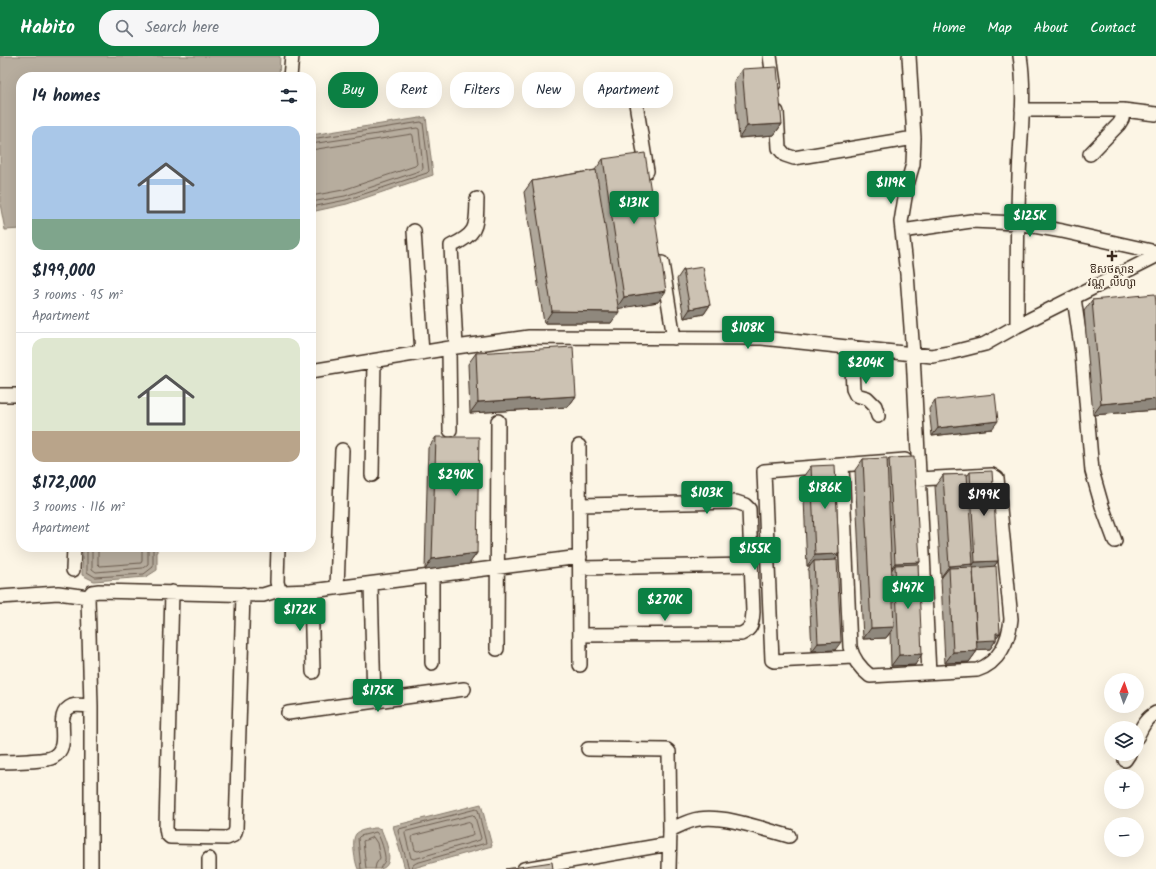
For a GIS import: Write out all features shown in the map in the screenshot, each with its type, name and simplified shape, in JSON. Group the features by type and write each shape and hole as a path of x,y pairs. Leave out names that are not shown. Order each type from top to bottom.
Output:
{"street":[{"path":"290,72 292,56"},
{"path":"770,56 776,98 779,148 785,156 794,158 914,138"},
{"path":"909,56 914,138 913,164 907,185 902,230 913,354 929,673"},
{"path":"1017,326 1017,223 1022,110 1020,56"},
{"path":"637,108 649,184"},
{"path":"1022,110 1123,110 1156,114"},
{"path":"1090,154 1119,124 1122,119 1123,110"},
{"path":"450,430 452,348 451,246 460,242 470,234 476,226 477,199"},
{"path":"902,230 971,221 1017,223 1062,231 1156,252"},
{"path":"414,231 422,353"},
{"path":"660,253 674,338"},
{"path":"316,370 529,337 762,338 851,346 932,356 985,344 1017,326 1156,256"},
{"path":"1074,298 1082,353 1092,472 1102,506 1115,541"},
{"path":"851,346 853,389 856,395 867,398 875,406 878,416"},
{"path":"372,474 374,361"},
{"path":"0,395 16,394"},
{"path":"497,649 498,421"},
{"path":"579,446 580,665"},
{"path":"337,588 342,450"},
{"path":"853,657 772,660 764,471 918,459"},
{"path":"842,465 850,647 853,657 870,676 977,670 993,662 1005,646 1011,628 997,478 992,475 919,479"},
{"path":"580,505 736,502 745,505 748,509 753,612 752,624 747,631 741,634 580,635"},
{"path":"73,570 74,552"},
{"path":"278,552 276,582 279,590"},
{"path":"91,869 91,706 88,597 92,592 172,592 263,595 279,590 284,592 312,591 497,567 580,562 751,564"},
{"path":"432,576 432,663"},
{"path":"371,584 374,701"},
{"path":"312,591 313,672"},
{"path":"172,592 166,828 167,834 170,837 227,838 234,835 236,829 243,594"},
{"path":"0,597 58,593 88,597"},
{"path":"288,713 464,689"},
{"path":"0,762 51,759 58,754 63,745 63,715 73,705 91,706"},
{"path":"1144,722 1151,715 1156,713"},
{"path":"588,749 667,750 669,752 669,869"},
{"path":"670,830 698,819 710,818 725,819 789,836"},
{"path":"524,869 669,844"}],"water":[{"path":"0,56 280,56 279,72 16,72 16,229 5,230 0,204"},
{"path":"426,117 433,175 347,204 316,211 316,134"},
{"path":"83,552 157,552 157,570 146,577 94,581 82,575"},
{"path":"481,804 492,846 410,869 405,869 393,826"},
{"path":"374,828 381,829 383,833 387,845 389,858 388,863 385,867 380,869 358,869 354,851 356,834 364,830"}],"building":[{"path":"777,67 782,124 747,126 742,69"},
{"path":"645,153 666,291 624,297 603,159"},
{"path":"596,170 619,312 552,311 532,181"},
{"path":"703,267 710,305 690,309 683,270"},
{"path":"1155,294 1156,399 1101,404 1092,300"},
{"path":"573,347 576,396 478,402 476,353"},
{"path":"995,394 998,421 938,428 935,400"},
{"path":"436,437 479,437 477,553 432,559"},
{"path":"914,457 920,562 895,563 889,458"},
{"path":"887,458 894,627 871,628 863,459"},
{"path":"835,465 839,554 815,555 811,466"},
{"path":"992,471 998,561 975,562 970,472"},
{"path":"967,474 973,564 949,566 943,475"},
{"path":"837,560 841,642 818,643 814,561"},
{"path":"918,564 922,654 899,655 895,565"},
{"path":"996,566 1000,633 996,633 996,640 977,641 973,568"},
{"path":"973,567 977,651 953,652 949,568"},
{"path":"552,862 553,869 505,869"}],"place":[{"name":"ឱសថស្ថាន វណ្ណ លីហ្សា","path":"1112,256"}]}
